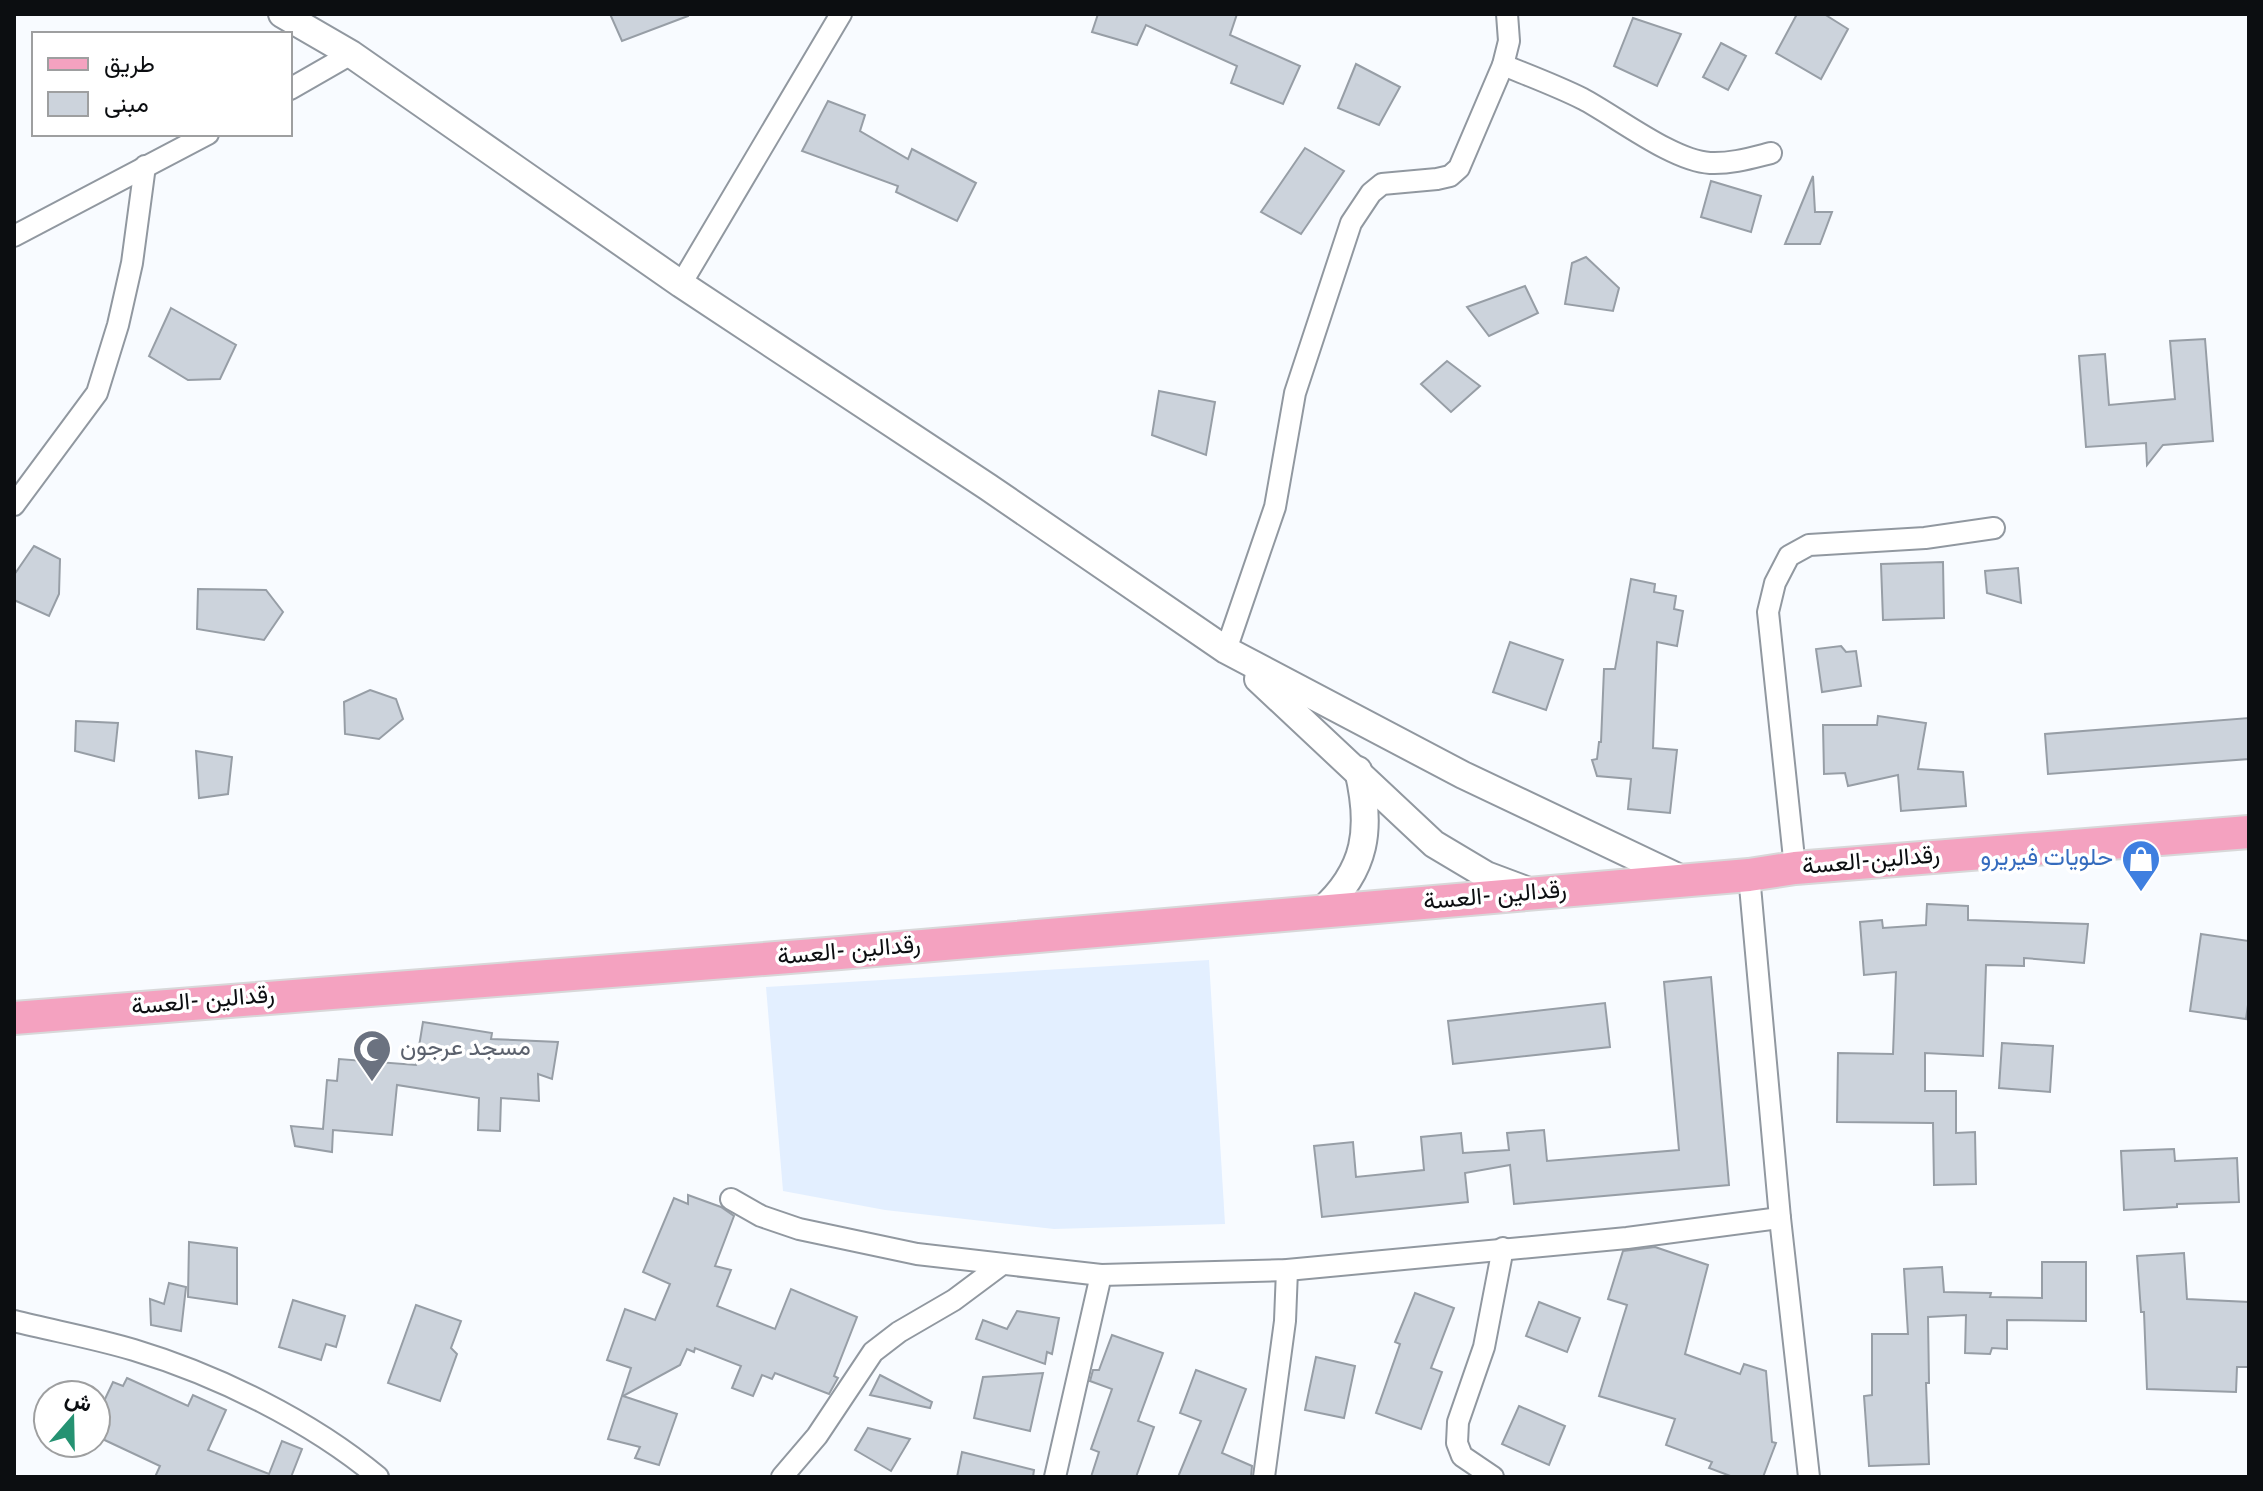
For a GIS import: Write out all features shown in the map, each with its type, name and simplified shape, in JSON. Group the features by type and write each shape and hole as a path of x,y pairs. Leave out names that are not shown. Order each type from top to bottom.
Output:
{"main road":[{"name":"رقدالين-العسة","path":"1684,880 1795,868 2249,832"},
{"name":"رقدالين -العسة","path":"14,1018 840,953 1684,880"}],"street":[{"path":"282,14 351,54 681,284 988,487 1226,650 1463,775 1684,880"},
{"path":"681,284 841,14"},
{"path":"1226,650 1275,507 1295,393 1351,223 1371,193 1382,184 1437,179 1450,176 1459,168 1503,65 1509,41 1507,14"},
{"path":"292,88 351,54"},
{"path":"1503,65 1585,100 1688,158 1710,163 1740,161 1771,153"},
{"path":"14,236 204,136"},
{"path":"14,505 97,393 118,325 132,263 145,166"},
{"path":"1795,868 1768,612 1775,583 1789,556 1809,545 1823,543 1925,538 1994,528"},
{"path":"1226,650 1434,844 1456,860 1486,875 1536,893"},
{"path":"1321,911 1341,894 1360,852 1366,803 1358,770"},
{"path":"1749,875 1780,1218 1809,1477"},
{"path":"731,1199 761,1216 799,1229 917,1254 1101,1275 1287,1270 1627,1238 1780,1218"},
{"path":"1493,1477 1462,1456 1457,1443 1458,1422 1484,1347 1503,1248"},
{"path":"782,1477 817,1436 873,1352 899,1332 954,1300 1001,1265"},
{"path":"1264,1477 1285,1321 1287,1270"},
{"path":"1055,1477 1101,1275"},
{"path":"14,1321 134,1350 211,1378 293,1419 352,1455 378,1477"}],"shaded area":[{"path":"1209,960 1225,1224 1054,1229 885,1210 783,1191 766,987"}],"building":[{"path":"610,14 688,14 688,16 622,41"},
{"path":"1098,14 1237,14 1230,35 1300,66 1283,104 1231,83 1237,66 1146,25 1137,45 1092,32"},
{"path":"1797,14 1824,14 1848,29 1821,79 1776,53"},
{"path":"1633,18 1681,34 1657,86 1614,66"},
{"path":"1721,43 1746,56 1728,90 1703,77"},
{"path":"1356,64 1400,87 1379,125 1338,108"},
{"path":"828,101 865,115 860,131 908,159 912,149 976,183 957,221 896,192 898,186 802,151"},
{"path":"1305,148 1344,171 1301,234 1261,212"},
{"path":"1813,176 1815,212 1832,212 1820,244 1785,244"},
{"path":"1711,181 1761,196 1751,232 1701,217"},
{"path":"1586,257 1619,288 1613,311 1565,304 1572,263"},
{"path":"1525,286 1538,313 1489,336 1467,307"},
{"path":"171,308 236,345 220,379 188,380 149,356"},
{"path":"2205,339 2213,441 2163,445 2147,465 2146,443 2086,447 2079,356 2105,354 2109,405 2175,399 2170,341"},
{"path":"1447,361 1480,386 1451,412 1421,384"},
{"path":"1159,391 1215,402 1206,455 1152,435"},
{"path":"34,546 60,559 59,594 49,616 14,600 14,575"},
{"path":"1943,562 1944,618 1883,620 1881,564"},
{"path":"2018,568 2021,603 1987,593 1985,571"},
{"path":"1631,579 1655,584 1654,592 1676,596 1674,609 1683,611 1677,646 1657,642 1653,748 1677,750 1670,813 1628,809 1631,779 1597,776 1592,760 1597,759 1601,742 1604,669 1615,669"},
{"path":"198,589 266,590 283,612 264,640 197,629"},
{"path":"1510,642 1563,660 1546,710 1493,692"},
{"path":"1841,646 1846,652 1856,651 1861,686 1822,692 1816,649"},
{"path":"370,690 396,699 403,719 379,739 345,734 344,702"},
{"path":"1878,716 1926,723 1918,769 1963,772 1966,806 1901,811 1898,775 1848,786 1845,773 1824,774 1823,725 1877,725"},
{"path":"2249,718 2249,759 2048,774 2045,734"},
{"path":"76,721 118,723 114,761 75,751"},
{"path":"196,751 232,757 228,794 199,798"},
{"path":"1927,904 1968,906 1968,920 2088,924 2084,963 2024,958 2024,966 1986,965 1983,1056 1925,1053 1925,1091 1956,1091 1956,1133 1975,1132 1976,1184 1934,1185 1933,1123 1837,1122 1838,1053 1893,1054 1896,972 1864,975 1860,922 1882,920 1883,928 1926,925"},
{"path":"2201,934 2249,941 2246,1019 2190,1011"},
{"path":"1711,977 1729,1185 1514,1204 1510,1165 1465,1173 1468,1202 1322,1217 1314,1146 1353,1142 1356,1177 1424,1170 1421,1137 1461,1133 1463,1153 1509,1150 1507,1133 1544,1130 1547,1161 1679,1150 1664,982"},
{"path":"1605,1003 1610,1047 1453,1064 1448,1021"},
{"path":"423,1022 492,1033 491,1039 558,1042 552,1079 538,1074 539,1101 501,1098 500,1131 478,1130 479,1098 397,1085 392,1135 333,1130 332,1152 295,1146 291,1126 323,1129 327,1080 337,1081 339,1059 416,1065"},
{"path":"2002,1043 2053,1046 2050,1092 1999,1088"},
{"path":"2174,1149 2175,1161 2237,1158 2239,1202 2124,1210 2121,1151"},
{"path":"688,1195 721,1207 734,1216 715,1266 731,1270 717,1306 775,1329 791,1289 857,1317 834,1376 838,1378 829,1394 775,1373 772,1379 762,1375 753,1396 732,1388 741,1366 695,1348 694,1352 687,1349 680,1365 623,1396 677,1414 659,1465 635,1458 640,1447 608,1439 631,1368 607,1360 625,1309 655,1320 670,1284 643,1272 674,1198 688,1204"},
{"path":"189,1242 237,1248 237,1304 188,1297"},
{"path":"1655,1247 1708,1265 1685,1354 1740,1374 1744,1364 1766,1371 1772,1442 1776,1443 1763,1477 1733,1477 1709,1468 1712,1462 1666,1445 1675,1419 1599,1396 1627,1305 1608,1299 1623,1251"},
{"path":"2184,1253 2187,1299 2249,1302 2249,1367 2237,1367 2236,1392 2147,1389 2144,1312 2141,1312 2137,1256"},
{"path":"2042,1262 2086,1262 2086,1321 2007,1320 2007,1349 1992,1348 1990,1354 1965,1353 1966,1315 1928,1317 1929,1383 1926,1383 1929,1464 1869,1466 1864,1396 1872,1395 1872,1334 1908,1334 1904,1269 1942,1267 1944,1292 2042,1298"},
{"path":"169,1283 186,1287 181,1331 151,1325 150,1299 164,1304"},
{"path":"1415,1293 1454,1308 1431,1368 1442,1372 1421,1429 1376,1413 1400,1344 1395,1342"},
{"path":"293,1300 345,1316 336,1347 326,1344 321,1360 279,1347"},
{"path":"1539,1302 1580,1318 1567,1352 1526,1336"},
{"path":"416,1305 461,1321 451,1348 457,1354 440,1401 388,1383"},
{"path":"1017,1311 1059,1318 1052,1354 1047,1352 1045,1364 976,1339 983,1320 1007,1329"},
{"path":"1112,1335 1163,1353 1138,1421 1154,1427 1136,1477 1091,1477 1099,1452 1091,1449 1112,1389 1090,1381 1093,1370 1099,1370"},
{"path":"1316,1357 1355,1366 1344,1418 1305,1410"},
{"path":"1196,1370 1246,1389 1222,1453 1252,1466 1251,1477 1178,1477 1201,1421 1180,1413"},
{"path":"1043,1373 1030,1431 974,1418 983,1377"},
{"path":"880,1375 932,1402 930,1408 870,1395"},
{"path":"127,1378 188,1406 193,1395 226,1410 208,1450 269,1474 282,1441 302,1449 291,1477 155,1477 160,1466 112,1444 112,1384 123,1386"},
{"path":"1519,1406 1565,1426 1549,1465 1502,1444"},
{"path":"868,1428 910,1439 891,1471 855,1450"},
{"path":"962,1452 1034,1470 1033,1477 957,1477"}],"place":[{"name":"حلويات فيريرو","path":"2141,893"},
{"name":"مسجد عرجون","path":"372,1083"}]}
